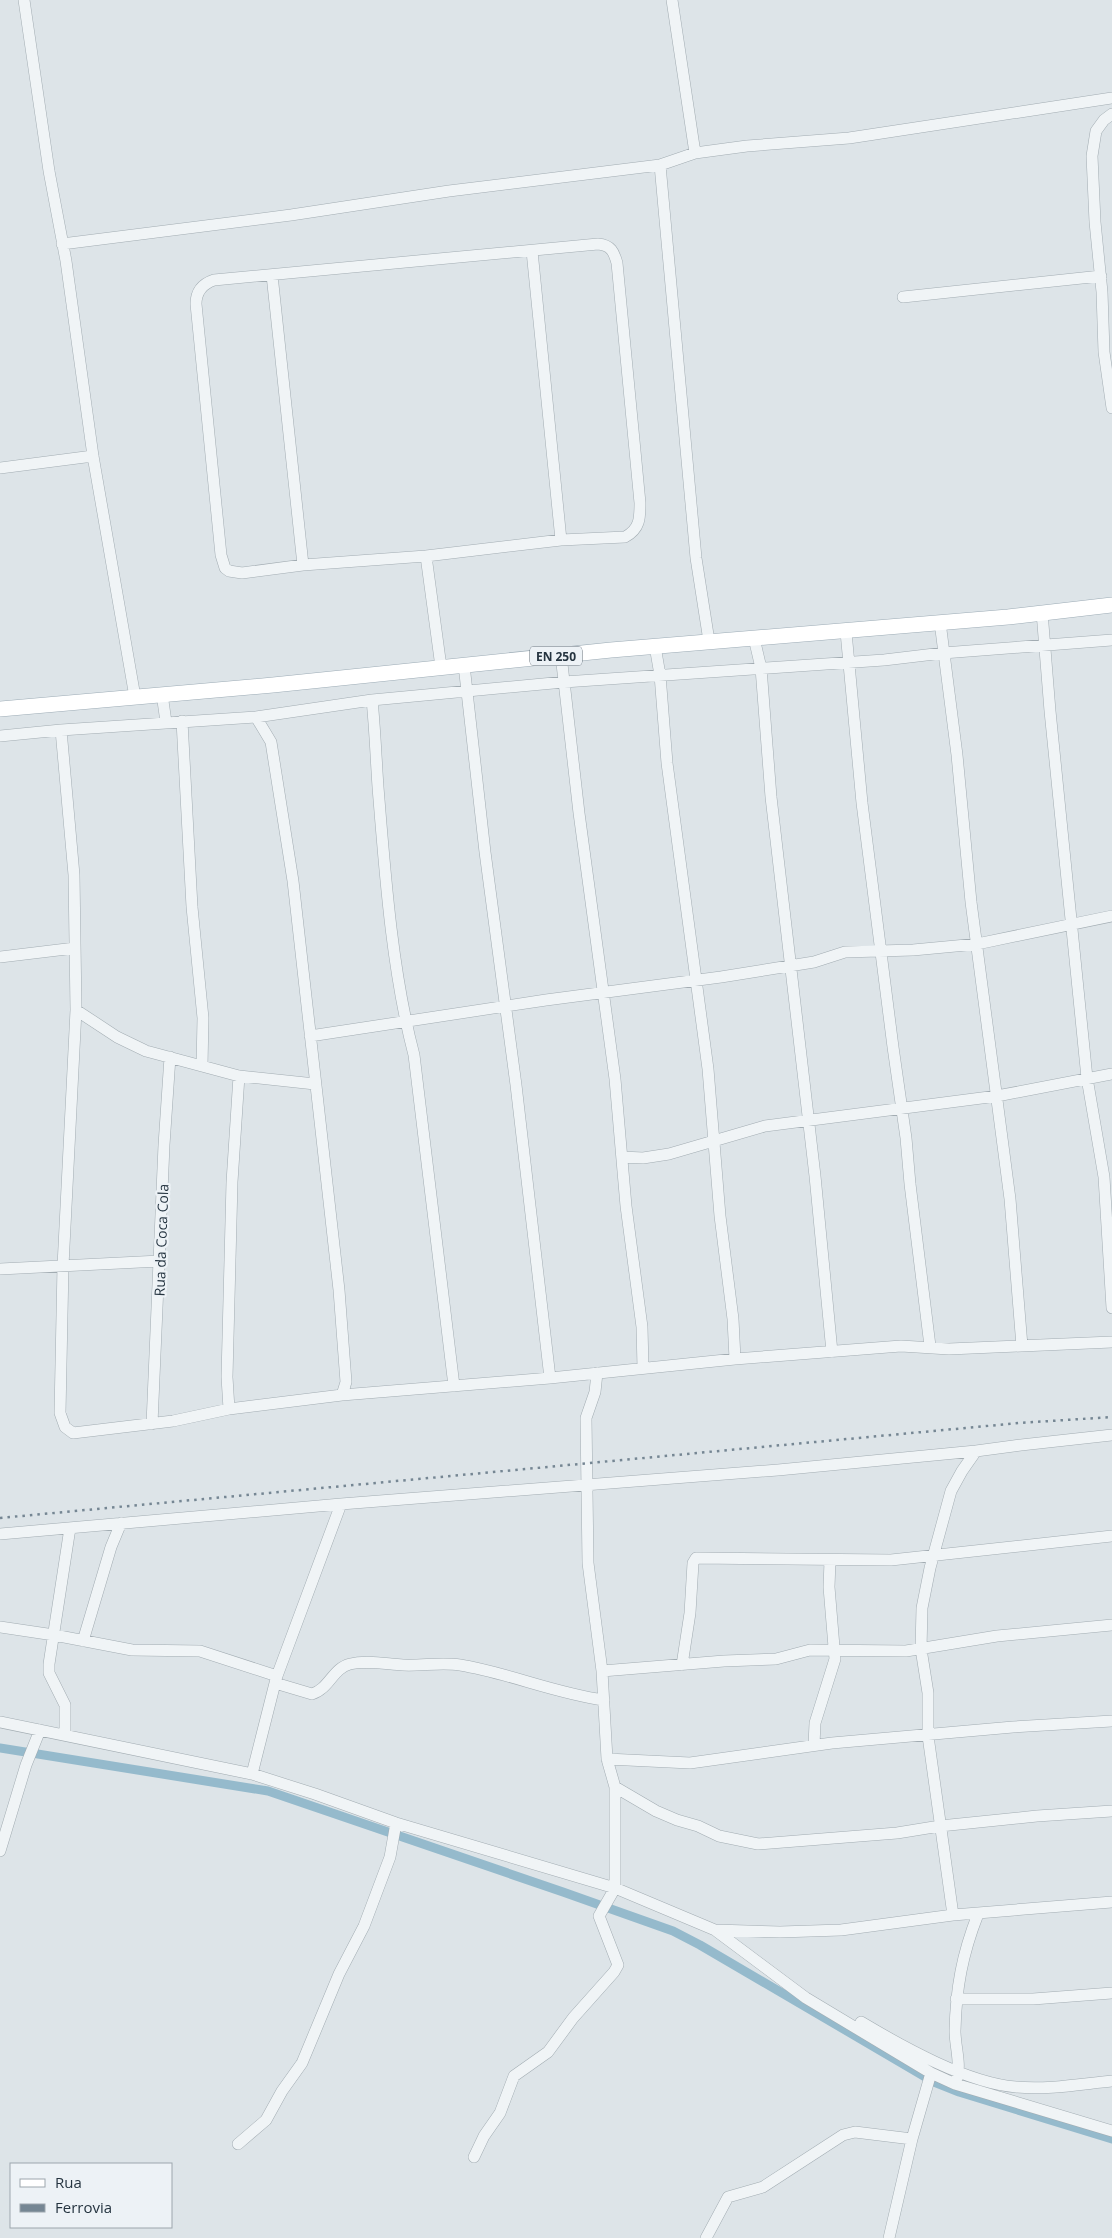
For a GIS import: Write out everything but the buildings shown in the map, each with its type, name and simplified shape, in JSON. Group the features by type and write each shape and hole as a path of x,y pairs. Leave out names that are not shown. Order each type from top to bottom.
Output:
{"main road":[{"name":"EN 250","path":"0,709 273,685 655,646 846,632 1112,605"}],"street":[{"path":"24,0 93,456 135,697"},
{"path":"672,0 695,153"},
{"path":"62,244 291,215 449,191 660,165 695,153 747,146 849,138 1112,98"},
{"path":"1112,114 1104,120 1096,132 1093,145 1095,222 1101,276 1104,352 1112,408"},
{"path":"660,165 696,558 710,641"},
{"path":"598,244 607,246 613,251 616,263 640,503 640,518 631,534 626,537 561,540 426,556 303,565 234,573 225,568 221,555 196,299 203,286 214,280 272,275 598,244"},
{"path":"532,251 561,540"},
{"path":"272,275 303,565"},
{"path":"903,297 1101,276"},
{"path":"0,468 93,456"},
{"path":"426,556 441,667"},
{"path":"1042,612 1088,1078 1104,1177 1112,1308"},
{"path":"940,622 957,756 977,944 1010,1199 1022,1346"},
{"path":"846,632 861,793 930,1346"},
{"path":"754,638 761,668 771,797 822,1239 832,1352"},
{"path":"0,736 256,716 372,700 564,682 884,660 943,653 1112,640"},
{"path":"655,646 660,675 666,764 708,1069 720,1216 733,1319 735,1359"},
{"path":"561,655 579,813 615,1079 642,1327 643,1368"},
{"path":"464,665 550,1378"},
{"path":"162,694 166,722"},
{"path":"372,700 376,730 382,832 406,1022 414,1055 454,1386"},
{"path":"256,716 271,742 304,964 315,1084 339,1290 346,1382 342,1395"},
{"path":"182,721 192,907 203,1018 202,1066"},
{"path":"61,730 74,875 76,1010 63,1266 60,1412 65,1427 73,1433 152,1424 229,1409 342,1395 550,1378 735,1359 901,1346 949,1348 1112,1342"},
{"path":"310,1036 791,966 814,962 844,952 913,950 977,944 1112,916"},
{"path":"0,957 75,948"},
{"path":"76,1010 105,1031 130,1044 170,1057 239,1076 315,1084"},
{"name":"Rua da Coca Cola","path":"152,1424 164,1145 170,1057"},
{"path":"622,1157 643,1158 660,1156 714,1143 765,1126 902,1110 997,1096 1112,1074"},
{"path":"229,1409 227,1377 232,1182 239,1076"},
{"path":"0,1269 160,1261"},
{"path":"474,2157 484,2136 500,2113 514,2076 548,2052 573,2018 617,1968 618,1959 599,1916 615,1888 615,1787 607,1759 602,1671 588,1563 586,1418 595,1392 597,1373"},
{"path":"0,1534 341,1504 778,1470 976,1451 1020,1444 1112,1435"},
{"path":"952,1915 928,1736 928,1692 921,1649 922,1608 933,1556 951,1491 962,1470 976,1451"},
{"path":"252,1774 276,1680 341,1504"},
{"path":"83,1641 111,1547 121,1523"},
{"path":"65,1735 64,1700 50,1673 70,1528"},
{"path":"682,1665 690,1613 694,1560 891,1560 933,1556 966,1550 1112,1536"},
{"path":"814,1745 815,1723 835,1658 829,1587 830,1560"},
{"path":"602,1671 724,1660 776,1659 810,1650 835,1648 906,1651 997,1636 1112,1625"},
{"path":"0,1627 132,1650 200,1651 312,1694 325,1686 339,1670 349,1664 406,1665 436,1663 458,1665 510,1675 552,1690 604,1700"},
{"path":"607,1759 690,1763 814,1745 1013,1727 1112,1721"},
{"path":"0,1722 252,1774 396,1823 615,1888 715,1930 806,1998 931,2073 955,2084 1112,2131"},
{"path":"0,1851 26,1765 40,1730"},
{"path":"615,1787 656,1811 676,1820 698,1826 719,1836 758,1844 897,1833 940,1826 1037,1816 1112,1811"},
{"path":"238,2144 266,2120 302,2063 339,1974 364,1926 390,1857 396,1823"},
{"path":"715,1930 780,1932 841,1930 952,1915 1112,1902"},
{"path":"955,2084 959,2071 955,2040 956,1999 966,1946 978,1914"},
{"path":"956,1999 1033,1999 1112,1993"},
{"path":"806,1998 832,2006 896,2042 959,2071 994,2083 1018,2088 1112,2081"},
{"path":"890,2238 912,2139 931,2073"},
{"path":"706,2238 728,2198 763,2187 843,2135 855,2132 912,2139"}],"waterway":[{"path":"0,1748 268,1791 563,1892 673,1931 934,2082 959,2092 1112,2139"}],"railway":[{"path":"0,1518 1019,1423 1112,1417"}]}
